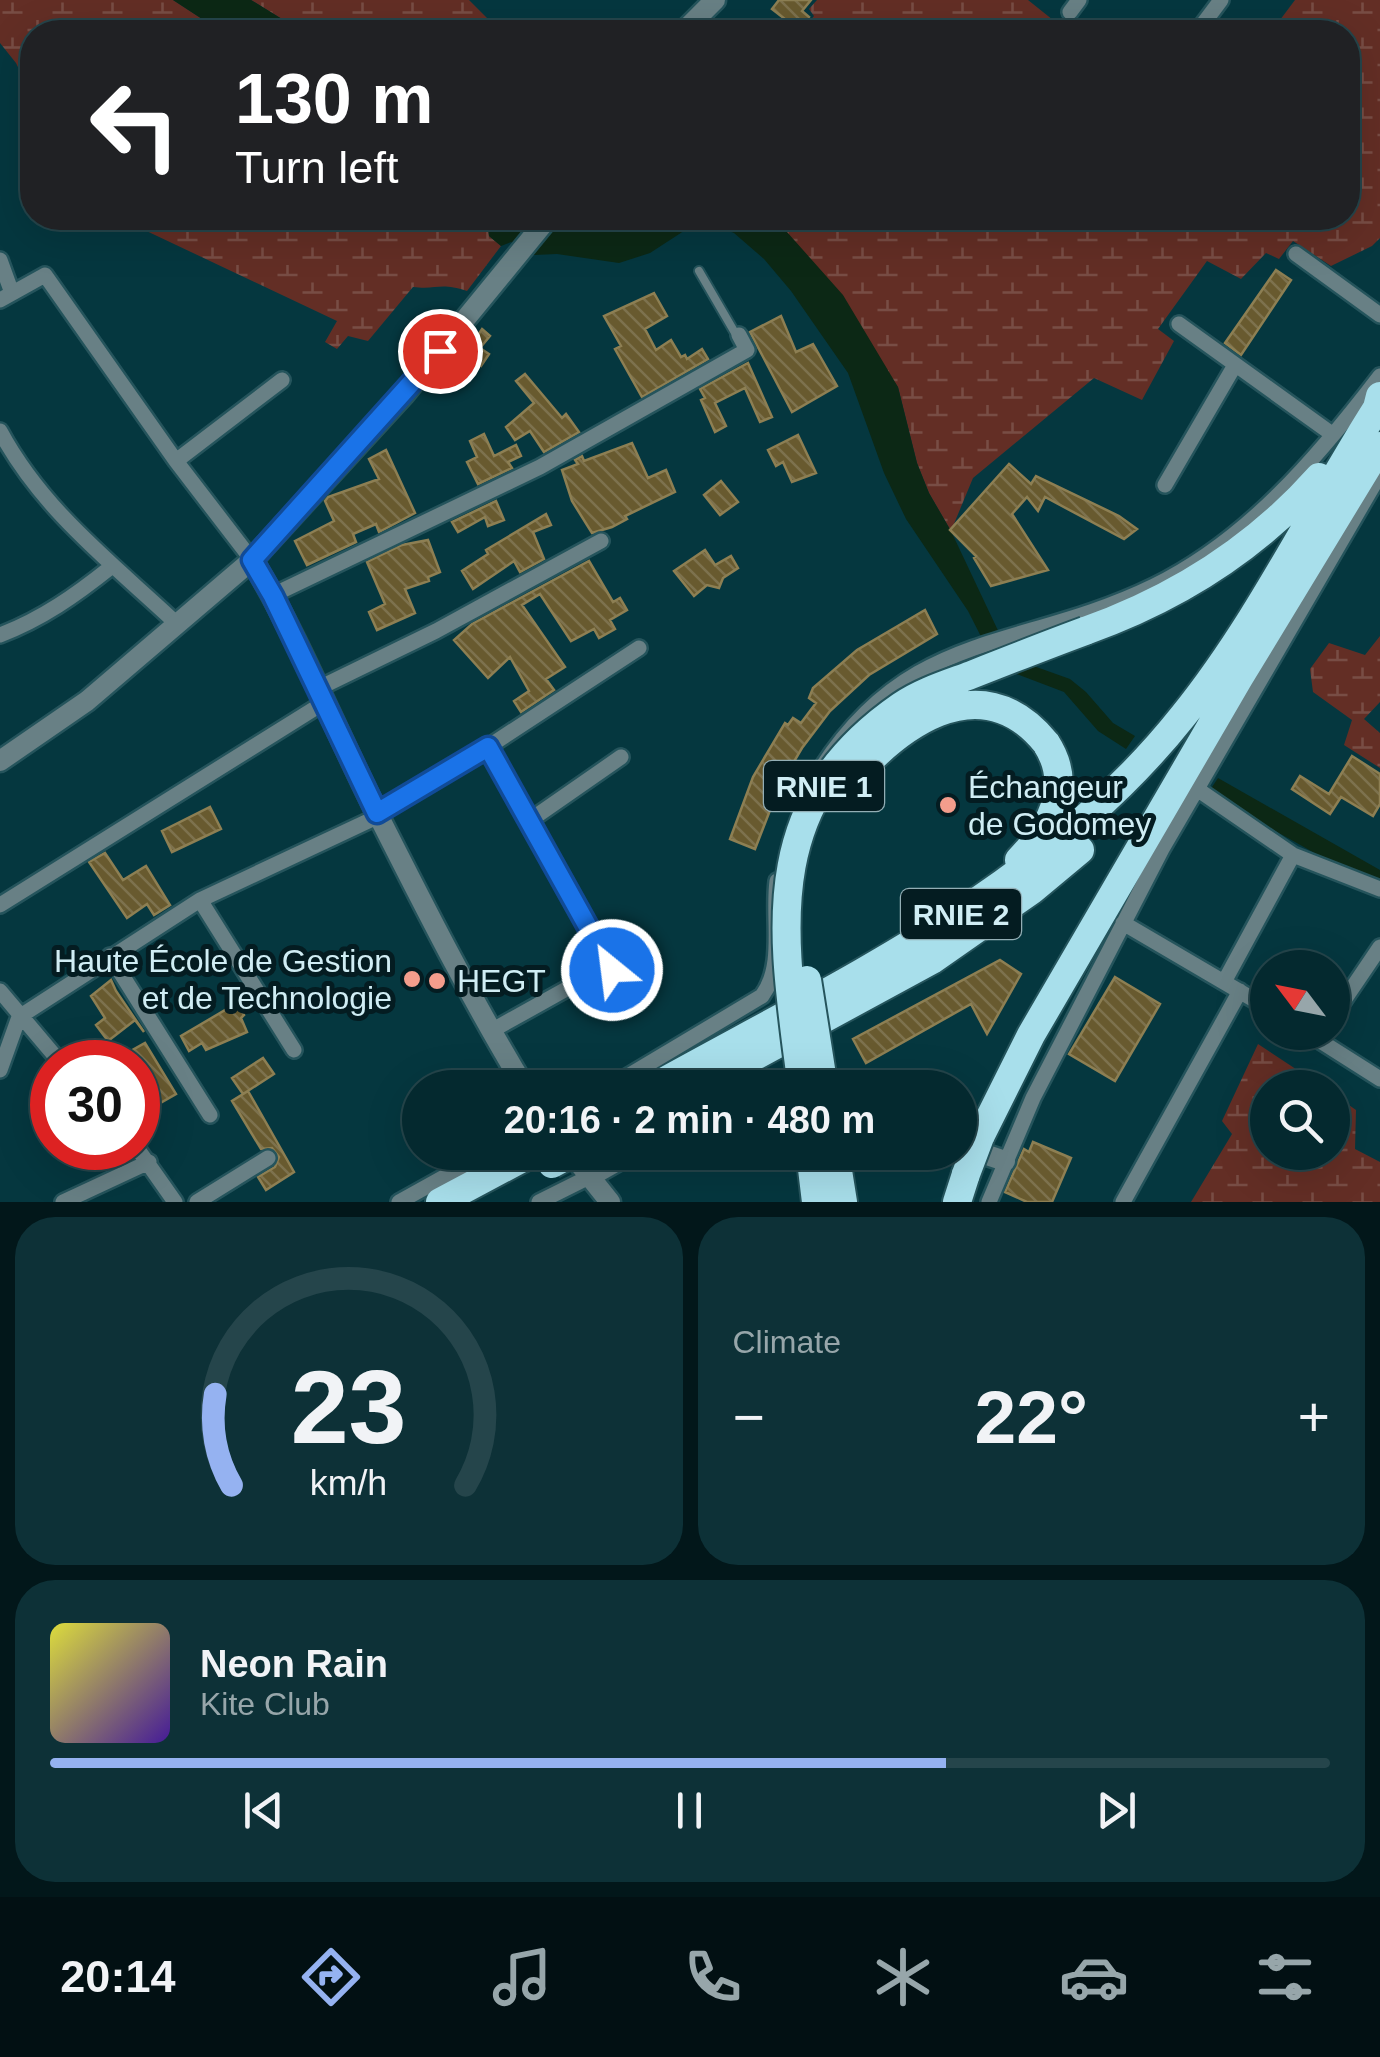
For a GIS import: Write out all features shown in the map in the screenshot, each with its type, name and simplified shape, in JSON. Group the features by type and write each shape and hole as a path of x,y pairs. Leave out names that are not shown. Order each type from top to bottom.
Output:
{"highway":[{"name":"RNIE 1","path":"800,1070 786,952 788,871 807,816 860,741 902,706 925,693 1148,607 1243,548 1294,506 1379,402"},
{"name":"RNIE 2","path":"684,1070 974,906 1066,838 1131,776 1184,715 1244,628 1379,402"},
{"path":"977,1129 1239,678 1380,446"},
{"name":"RNIE 2","path":"729,1070 932,960 1032,890 1124,808 1239,678"},
{"path":"821,1070 802,949 811,855 829,809 883,746 905,729 933,714 971,704 988,705 1025,721 1046,743 1059,770 1060,790 1055,810 1023,856 974,906"},
{"path":"440,1202 520,1170"},
{"path":"481,1202 533,1170"},
{"path":"812,1170 816,1202"},
{"path":"837,1170 842,1202"},
{"path":"957,1202 966,1170"}],"street":[{"path":"694,20 715,0"},
{"path":"0,762 88,701 252,560 404,394 539,230"},
{"path":"1296,254 1380,315"},
{"path":"0,260 6,296 45,276 176,461 252,560 378,814 514,1070"},
{"path":"1179,324 1332,434"},
{"path":"273,596 540,467 742,343"},
{"path":"1164,485 1236,364"},
{"path":"638,1070 762,996 771,984 776,953 774,904 789,833 812,782 848,730 893,688 921,669 1001,637 1105,607 1190,566 1254,519 1297,477 1380,376"},
{"path":"176,461 282,380"},
{"path":"0,430 22,468 111,567 176,624"},
{"path":"989,1202 1004,1160 1123,923 1380,474"},
{"path":"0,905 321,695 600,541"},
{"path":"0,634 40,618 111,567"},
{"path":"0,1070 19,1017 110,956 200,900 378,814 639,648"},
{"path":"488,747 612,970 595,973 490,1031"},
{"path":"529,822 621,757"},
{"path":"1197,789 1294,855 1380,889"},
{"path":"1224,982 1294,855"},
{"path":"200,900 294,1050"},
{"path":"1123,923 1250,997"},
{"path":"1350,989 1380,948"},
{"path":"110,956 210,1115"},
{"path":"0,991 40,1040"},
{"path":"1123,1202 1240,991"},
{"path":"1339,1050 1380,1078"},
{"path":"977,1145 1004,1160"},
{"path":"197,1202 268,1158"},
{"path":"63,1202 131,1170"},
{"path":"154,1170 175,1202"},
{"path":"399,1202 457,1170"},
{"path":"579,1170 610,1202"},
{"path":"539,1202 601,1170"},
{"path":"88,1202 95,1186"}],"lane":[{"path":"699,271 742,343"}],"green space":[{"path":"0,0 173,0 204,20 20,20 20,71 0,43"},
{"path":"251,0 469,0 489,20 284,20"},
{"path":"817,0 1028,0 1053,20 811,20 814,16 809,9"},
{"path":"1295,0 1380,0 1380,238 1331,266 1293,241 1279,259 1266,253 1241,279 1207,261 1158,329 1174,341 1142,400 1094,378 973,478 951,531 917,463 898,387 779,230 1360,230 1360,20 1280,20"},
{"path":"144,230 488,230 489,236 501,246 467,291 413,287 368,341 348,336 337,349 325,342 337,321"},
{"path":"1380,636 1380,702 1364,719 1380,733 1380,768 1344,745 1352,720 1313,692 1310,669 1329,643 1365,655"},
{"path":"1255,1050 1267,1050 1297,1070 1250,1070 1250,1170 1350,1170 1350,1106 1356,1110 1355,1149 1380,1162 1380,1202 1191,1202 1232,1134 1222,1121"}],"shaded area":[{"path":"173,0 251,0 284,20 204,20"},
{"path":"488,230 685,230 650,253 619,263 557,254 534,255 511,242 501,246 489,236"},
{"path":"726,230 785,230 843,295 898,387 917,463 929,493 1011,658 1070,679 1113,723 1135,736 1126,749 1098,731 1064,692 996,666 968,611 906,519 884,473 848,373 791,291 764,259"},
{"path":"1218,778 1380,870 1380,887 1208,793"}],"building":[{"path":"779,0 811,0 802,11 809,17 807,20 786,20 772,9"},
{"path":"1276,270 1291,280 1241,355 1225,343"},
{"path":"654,293 667,316 645,329 656,350 671,340 681,357 685,355 687,359 702,349 708,359 642,397 615,349 621,346 604,316"},
{"path":"781,316 796,352 813,344 837,386 792,412 750,332"},
{"path":"482,329 490,336 480,348 489,354 481,366 470,358 466,364 461,360"},
{"path":"748,363 772,417 760,422 745,388 715,403 726,426 715,432 700,389"},
{"path":"525,374 579,432 544,452 530,431 515,440 506,427 534,403 516,381"},
{"path":"484,434 494,456 516,445 521,456 508,462 512,468 478,484 467,462 477,457 470,441"},
{"path":"798,435 816,473 792,482 783,462 776,466 768,450"},
{"path":"632,443 648,478 666,470 675,492 625,516 627,519 612,527 592,533 572,501 562,470 578,464 575,460 582,456 584,461"},
{"path":"386,450 415,513 379,532 376,524 353,534 356,542 307,565 295,541 334,521 325,501 328,497 379,479 369,459"},
{"path":"1009,464 1031,484 1036,476 1119,516 1137,529 1124,539 1045,497 1038,511 1027,497 1012,514 1048,570 991,586 976,556 950,530"},
{"path":"721,481 738,502 720,515 704,495"},
{"path":"496,501 504,520 488,526 485,517 458,532 452,522"},
{"path":"546,514 551,525 533,532 544,559 520,572 514,561 473,589 462,571 488,554 486,550"},
{"path":"428,540 440,572 428,577 429,581 405,589 415,613 377,630 369,612 385,604 367,562 402,545"},
{"path":"705,550 715,565 731,556 738,568 723,578 719,588 707,585 694,596 674,571"},
{"path":"589,561 613,602 620,598 627,610 610,620 615,629 599,638 594,629 571,641 540,594 522,605 565,667 546,679 554,690 521,712 514,701 529,691 510,657 488,678 454,640 472,624"},
{"path":"925,610 937,634 869,675 830,711 779,787 755,849 730,839 753,777 785,723 788,725 793,718 801,723 816,703 809,698 813,688 857,650"},
{"path":"1352,756 1380,774 1380,804 1373,816 1341,797 1330,814 1292,789 1300,776 1329,794"},
{"path":"210,807 221,829 172,852 162,831"},
{"path":"105,853 123,880 146,866 170,905 154,915 147,904 127,918 89,862"},
{"path":"1000,960 1021,974 987,1034 971,1004 866,1063 853,1039"},
{"path":"1115,977 1160,1004 1115,1081 1069,1054"},
{"path":"111,980 144,1032 135,1020 107,1040 96,1025 105,1018 91,996"},
{"path":"237,1003 247,1032 206,1050 202,1043 189,1051 181,1036"},
{"path":"263,1058 274,1074 243,1094 232,1078"},
{"path":"160,1068 176,1094 160,1103"},
{"path":"248,1091 294,1172 266,1190 258,1177 275,1167 279,1157 272,1148 261,1149 232,1101"},
{"path":"1033,1142 1071,1158 1052,1202 1027,1202 1005,1192 1024,1149 1029,1152"}],"place":[{"name":"Échangeur de Godomey","path":"948,805"},
{"name":"Haute École de Gestion et de Technologie","path":"412,979"},
{"name":"HEGT","path":"437,981"}],"route":[{"path":"440,351 252,560 377,813 488,747 612,970"}]}
